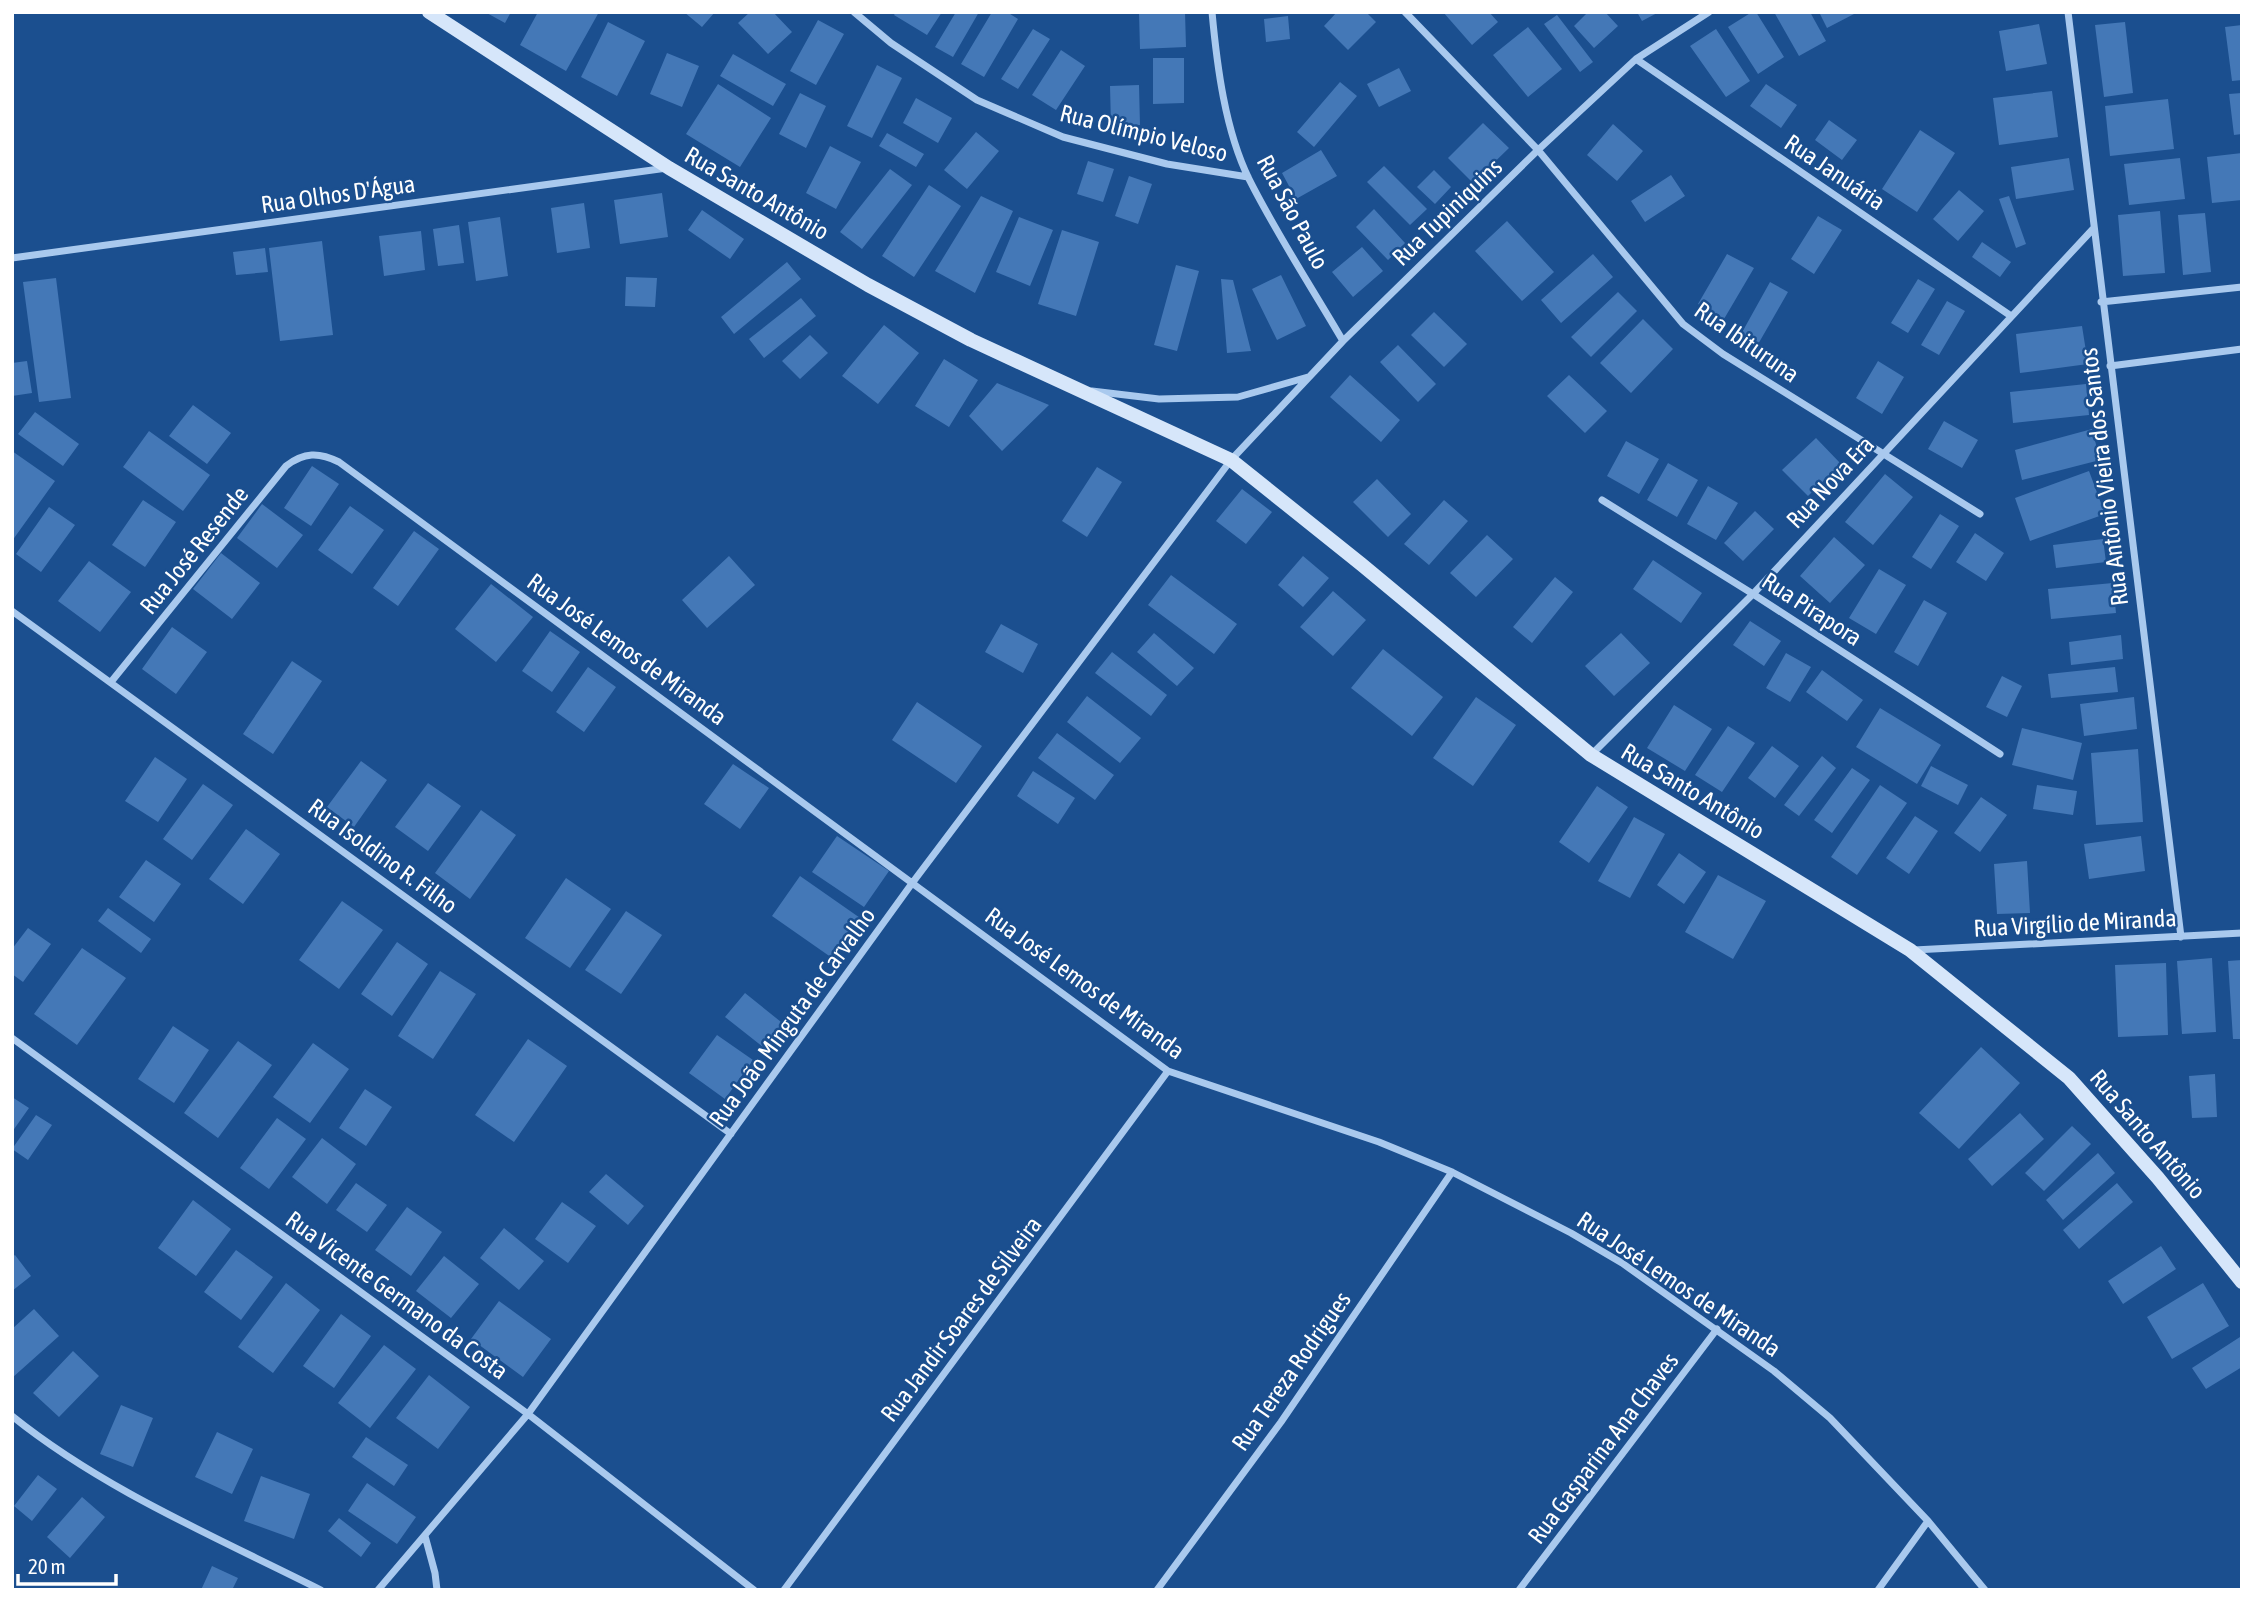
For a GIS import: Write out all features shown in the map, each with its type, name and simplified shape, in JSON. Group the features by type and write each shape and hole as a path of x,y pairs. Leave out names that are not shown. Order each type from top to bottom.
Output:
{"street":[{"name":"Rua Santo Antônio","path":"429,12 669,168 868,285 971,340 1231,460 1591,755 1910,950 2069,1078 2158,1178 2242,1282"},
{"name":"Rua Olímpio Veloso","path":"854,12 891,43 977,100 1063,137 1167,164 1248,177"},
{"name":"Rua São Paulo","path":"1212,12 1217,66 1248,177 1343,341"},
{"name":"Rua Ibituruna","path":"1405,12 1538,150 1683,324 1723,354 1980,514"},
{"name":"Rua Tupiniquins","path":"1231,460 1343,341 1538,150 1636,59 1709,12"},
{"name":"Rua Antônio Vieira dos Santos","path":"2068,12 2092,229 2181,937"},
{"name":"Rua Januária","path":"1636,59 2011,316"},
{"name":"Rua Olhos D'Água","path":"12,258 669,168"},
{"name":"Rua Nova Era","path":"1591,755 1754,594 2092,229"},
{"path":"2101,302 2242,287"},
{"path":"2110,366 2242,349"},
{"name":"Rua Santo Antônio","path":"1077,389 1159,399 1238,397 1309,377"},
{"name":"Rua José Resende","path":"111,682 286,466 298,457 314,454"},
{"name":"Rua José Lemos de Miranda","path":"314,454 339,462 1168,1071 1379,1142 1451,1172 1571,1233 1622,1264 1717,1329 1830,1418 1928,1521 1985,1590"},
{"name":"Rua João Minguta de Carvalho","path":"378,1590 528,1414 913,882 1231,460"},
{"name":"Rua Pirapora","path":"1602,500 1754,594 2000,754"},
{"name":"Rua Isoldino R. Filho","path":"12,611 731,1133"},
{"name":"Rua Virgílio de Miranda","path":"1910,950 2242,933"},
{"name":"Rua Vicente Germano da Costa","path":"12,1038 528,1414 754,1590"},
{"name":"Rua Jandir Soares de Silveira","path":"784,1590 1168,1071"},
{"name":"Rua Tereza Rodrigues","path":"1157,1590 1281,1422 1451,1172"},
{"name":"Rua Gasparina Ana Chaves","path":"1519,1590 1717,1329"},
{"path":"12,1416 39,1438 110,1483 321,1590"},
{"path":"1878,1590 1928,1521"},
{"path":"425,1536 437,1590"}],"building":[{"path":"485,12 511,12 505,23"},
{"path":"538,12 599,12 566,71 520,45"},
{"path":"684,12 715,12 702,27"},
{"path":"750,12 773,12 792,32 768,54 738,23"},
{"path":"896,12 942,12 927,35 894,15"},
{"path":"956,12 979,12 953,57 935,47"},
{"path":"992,12 1007,12 1018,19 984,77 961,64"},
{"path":"1139,12 1185,12 1186,47 1140,49"},
{"path":"1337,12 1366,12 1376,22 1348,50 1324,26"},
{"path":"1443,12 1489,12 1498,22 1472,45"},
{"path":"1588,12 1605,12 1618,26 1594,48 1574,26"},
{"path":"1637,12 1659,12 1642,21"},
{"path":"1756,12 1784,57 1758,74 1728,27"},
{"path":"1774,12 1810,12 1826,41 1799,56"},
{"path":"1819,12 1854,12 1854,14 1827,28"},
{"path":"1557,15 1593,62 1580,72 1544,24"},
{"path":"1288,16 1290,39 1266,42 1264,19"},
{"path":"818,20 844,34 816,85 790,71"},
{"path":"608,22 645,41 617,96 581,77"},
{"path":"2125,22 2133,93 2104,97 2095,25"},
{"path":"2039,24 2047,64 2006,71 1999,31"},
{"path":"2242,25 2242,80 2232,81 2225,27"},
{"path":"1528,27 1562,69 1528,97 1493,55"},
{"path":"1033,29 1050,39 1018,89 1001,79"},
{"path":"1716,29 1750,81 1726,97 1690,46"},
{"path":"1061,50 1085,66 1056,110 1032,95"},
{"path":"667,53 699,66 682,107 650,94"},
{"path":"733,54 786,84 773,106 720,76"},
{"path":"1153,58 1184,58 1184,103 1153,104"},
{"path":"877,65 902,78 872,138 847,126"},
{"path":"1399,68 1411,91 1379,107 1367,84"},
{"path":"1340,82 1357,96 1314,147 1297,132"},
{"path":"718,84 771,118 740,167 686,134"},
{"path":"1766,84 1797,105 1781,128 1750,106"},
{"path":"1139,85 1140,125 1111,126 1110,86"},
{"path":"2052,91 2058,137 1999,145 1993,98"},
{"path":"800,93 826,106 806,148 779,134"},
{"path":"2242,93 2242,134 2234,135 2229,94"},
{"path":"916,98 952,118 938,143 903,123"},
{"path":"2168,99 2174,149 2110,156 2105,106"},
{"path":"1829,120 1857,140 1842,160 1815,140"},
{"path":"1483,123 1509,148 1473,183 1448,158"},
{"path":"1613,124 1643,151 1617,181 1587,155"},
{"path":"1920,130 1955,153 1917,212 1882,189"},
{"path":"976,132 999,151 967,189 944,170"},
{"path":"887,133 924,154 916,167 879,146"},
{"path":"830,146 861,162 836,209 806,193"},
{"path":"1321,150 1337,176 1296,199 1282,173"},
{"path":"2242,153 2242,200 2212,203 2207,157"},
{"path":"2069,158 2074,190 2016,199 2011,167"},
{"path":"2180,158 2185,199 2129,205 2124,164"},
{"path":"1088,161 1114,169 1103,202 1077,194"},
{"path":"1384,166 1427,209 1410,225 1367,182"},
{"path":"890,169 912,185 862,249 840,232"},
{"path":"1434,170 1451,187 1435,204 1417,187"},
{"path":"1671,175 1685,196 1645,222 1631,201"},
{"path":"1129,176 1152,184 1138,224 1115,216"},
{"path":"929,185 961,206 914,277 882,256"},
{"path":"1959,190 1984,211 1958,241 1933,219"},
{"path":"662,193 668,237 620,244 614,200"},
{"path":"981,196 1013,211 975,293 935,271"},
{"path":"2009,196 2026,244 2016,248 1999,199"},
{"path":"584,203 590,248 557,253 551,208"},
{"path":"1374,209 1405,243 1388,260 1356,227"},
{"path":"702,210 744,239 730,259 688,230"},
{"path":"2160,211 2165,273 2123,276 2118,215"},
{"path":"2205,213 2211,272 2183,275 2178,215"},
{"path":"1818,216 1842,230 1814,274 1791,259"},
{"path":"500,217 508,276 476,281 468,222"},
{"path":"1019,217 1053,230 1030,286 996,272"},
{"path":"1507,221 1554,272 1522,301 1475,251"},
{"path":"459,225 464,263 438,266 433,229"},
{"path":"1062,230 1099,242 1076,316 1038,304"},
{"path":"421,231 425,270 384,276 379,236"},
{"path":"322,241 333,335 280,341 269,248"},
{"path":"1982,242 2011,262 2000,277 1972,257"},
{"path":"1362,247 1383,271 1353,297 1332,272"},
{"path":"265,248 268,272 236,275 233,252"},
{"path":"1593,254 1613,277 1561,323 1541,300"},
{"path":"1727,254 1754,268 1724,319 1698,304"},
{"path":"787,262 801,279 734,334 721,317"},
{"path":"1176,265 1199,271 1177,351 1154,345"},
{"path":"1281,275 1306,326 1277,340 1252,289"},
{"path":"626,277 657,278 655,307 625,306"},
{"path":"56,278 71,398 39,402 23,282"},
{"path":"1221,279 1233,280 1251,351 1227,353"},
{"path":"1918,279 1935,289 1908,333 1891,323"},
{"path":"1770,282 1788,292 1757,346 1740,336"},
{"path":"1618,292 1637,311 1591,357 1571,337"},
{"path":"801,298 816,316 764,358 749,339"},
{"path":"1947,301 1965,311 1939,355 1921,345"},
{"path":"1434,312 1467,344 1444,367 1411,335"},
{"path":"1643,319 1673,349 1631,393 1600,363"},
{"path":"884,325 919,353 878,404 842,376"},
{"path":"2082,326 2088,364 2020,373 2016,334"},
{"path":"810,335 828,353 800,379 782,361"},
{"path":"1398,345 1436,384 1418,402 1380,362"},
{"path":"944,359 978,380 949,427 915,406"},
{"path":"27,361 32,393 12,396 12,363"},
{"path":"1878,361 1904,377 1882,414 1856,398"},
{"path":"1350,375 1400,420 1381,442 1330,397"},
{"path":"1569,375 1607,411 1585,433 1547,396"},
{"path":"997,383 1049,405 1002,451 969,416"},
{"path":"2086,384 2089,415 2013,423 2010,392"},
{"path":"193,405 231,433 207,464 169,436"},
{"path":"35,412 79,444 63,466 18,434"},
{"path":"1944,421 1978,440 1962,468 1928,449"},
{"path":"2092,429 2100,460 2022,480 2015,450"},
{"path":"149,431 210,475 183,511 123,467"},
{"path":"1816,438 1841,464 1808,496 1782,470"},
{"path":"1626,441 1659,459 1639,494 1607,476"},
{"path":"12,451 55,481 12,541"},
{"path":"1668,463 1698,480 1677,517 1647,500"},
{"path":"312,466 339,484 311,526 284,508"},
{"path":"1097,467 1122,482 1087,537 1062,521"},
{"path":"2089,471 2105,514 2030,541 2015,498"},
{"path":"1885,474 1913,497 1873,545 1845,522"},
{"path":"1377,479 1411,514 1388,537 1353,502"},
{"path":"1708,486 1738,503 1716,540 1687,524"},
{"path":"1242,489 1272,512 1246,544 1216,521"},
{"path":"143,500 176,522 145,567 112,545"},
{"path":"1444,500 1468,521 1429,565 1404,544"},
{"path":"262,504 303,535 277,568 237,538"},
{"path":"350,506 384,530 352,574 318,550"},
{"path":"49,507 75,525 41,572 16,554"},
{"path":"1755,511 1774,529 1743,561 1724,543"},
{"path":"1940,514 1959,526 1931,569 1912,557"},
{"path":"414,531 439,549 398,606 373,588"},
{"path":"1975,533 2004,553 1986,581 1956,562"},
{"path":"1487,535 1513,559 1476,597 1450,573"},
{"path":"1834,537 1865,565 1830,603 1800,576"},
{"path":"2103,539 2106,562 2056,568 2053,545"},
{"path":"221,553 260,583 232,619 193,589"},
{"path":"729,556 755,585 707,628 682,600"},
{"path":"1303,556 1329,578 1303,607 1278,585"},
{"path":"1653,560 1702,593 1681,623 1633,589"},
{"path":"89,561 131,592 100,632 58,601"},
{"path":"1879,569 1906,585 1876,634 1849,618"},
{"path":"1171,575 1237,624 1214,654 1148,605"},
{"path":"1555,577 1573,592 1532,643 1513,627"},
{"path":"2113,583 2116,613 2051,619 2048,589"},
{"path":"491,584 533,617 496,662 455,629"},
{"path":"1333,591 1366,620 1333,656 1300,627"},
{"path":"1924,600 1947,613 1918,666 1894,652"},
{"path":"1750,621 1781,641 1764,666 1733,645"},
{"path":"1001,624 1038,644 1023,673 985,652"},
{"path":"172,627 207,652 176,694 142,669"},
{"path":"550,631 580,652 552,692 522,671"},
{"path":"1154,633 1194,668 1177,686 1137,652"},
{"path":"1621,633 1650,663 1614,696 1585,666"},
{"path":"2121,635 2123,659 2071,665 2069,642"},
{"path":"1383,649 1443,697 1412,736 1351,688"},
{"path":"1112,652 1167,695 1151,716 1095,673"},
{"path":"1786,653 1811,667 1790,702 1766,688"},
{"path":"292,661 322,681 273,754 243,734"},
{"path":"588,667 616,687 584,732 556,712"},
{"path":"2115,667 2118,692 2051,698 2048,674"},
{"path":"1822,670 1863,700 1847,721 1806,692"},
{"path":"2002,676 2022,686 2007,717 1986,707"},
{"path":"1087,696 1141,738 1120,763 1067,722"},
{"path":"1476,697 1516,725 1473,786 1433,758"},
{"path":"2134,697 2137,729 2084,736 2080,704"},
{"path":"917,702 982,746 956,783 892,740"},
{"path":"1674,705 1712,729 1685,771 1647,748"},
{"path":"1880,708 1941,745 1917,784 1856,747"},
{"path":"1728,726 1755,743 1722,792 1695,775"},
{"path":"2022,728 2082,743 2073,780 2012,765"},
{"path":"1057,733 1114,775 1095,800 1038,758"},
{"path":"1772,746 1799,766 1775,798 1748,778"},
{"path":"2138,749 2143,822 2096,825 2091,753"},
{"path":"1822,756 1836,768 1799,816 1784,805"},
{"path":"155,757 187,779 158,822 125,801"},
{"path":"361,761 387,780 354,827 327,807"},
{"path":"733,764 769,788 740,829 704,804"},
{"path":"1931,766 1968,785 1958,805 1921,786"},
{"path":"1852,768 1870,780 1832,833 1814,820"},
{"path":"1033,771 1075,798 1058,824 1017,796"},
{"path":"428,783 461,806 428,851 395,827"},
{"path":"203,784 233,805 192,860 163,839"},
{"path":"1880,785 1907,803 1857,875 1831,857"},
{"path":"2037,785 2077,791 2073,815 2033,809"},
{"path":"1597,786 1628,807 1589,863 1559,842"},
{"path":"1981,797 2007,815 1980,852 1954,833"},
{"path":"481,810 516,835 470,899 435,873"},
{"path":"1915,816 1938,831 1909,874 1886,858"},
{"path":"1634,817 1665,834 1630,898 1598,881"},
{"path":"246,829 280,854 243,904 209,879"},
{"path":"837,836 889,871 864,907 812,872"},
{"path":"2141,836 2145,871 2089,879 2084,844"},
{"path":"1679,853 1706,872 1684,904 1657,885"},
{"path":"146,860 181,884 154,922 119,897"},
{"path":"2027,861 2030,913 1997,914 1994,864"},
{"path":"1718,875 1766,901 1733,959 1685,932"},
{"path":"800,876 863,920 835,960 772,916"},
{"path":"566,878 611,909 570,968 525,938"},
{"path":"342,901 383,930 339,989 299,960"},
{"path":"108,908 151,939 141,953 98,921"},
{"path":"626,911 662,935 621,994 585,970"},
{"path":"28,928 51,944 23,982 12,974 12,949"},
{"path":"397,942 428,964 392,1016 361,994"},
{"path":"82,948 126,978 77,1045 34,1014"},
{"path":"2212,958 2216,1032 2182,1034 2177,961"},
{"path":"2242,960 2242,1039 2233,1039 2228,961"},
{"path":"2166,963 2168,1035 2118,1037 2115,965"},
{"path":"440,971 476,994 433,1059 398,1036"},
{"path":"745,993 786,1026 767,1050 725,1017"},
{"path":"173,1026 209,1050 174,1103 138,1079"},
{"path":"717,1035 753,1060 725,1099 689,1073"},
{"path":"528,1039 567,1066 514,1142 475,1115"},
{"path":"238,1041 272,1065 218,1138 184,1113"},
{"path":"313,1043 349,1069 310,1123 273,1097"},
{"path":"1981,1047 2020,1083 1959,1149 1919,1113"},
{"path":"2215,1074 2217,1117 2192,1118 2189,1076"},
{"path":"365,1089 392,1107 366,1146 339,1128"},
{"path":"12,1097 29,1108 12,1132"},
{"path":"2020,1113 2044,1139 1992,1186 1968,1159"},
{"path":"36,1115 52,1125 28,1160 12,1149"},
{"path":"277,1118 306,1139 269,1189 240,1168"},
{"path":"2072,1126 2091,1144 2044,1191 2025,1173"},
{"path":"322,1138 356,1164 327,1204 292,1177"},
{"path":"2098,1153 2115,1173 2063,1220 2046,1200"},
{"path":"606,1174 644,1206 628,1225 589,1192"},
{"path":"356,1183 387,1205 367,1232 336,1210"},
{"path":"2117,1183 2133,1202 2079,1249 2063,1230"},
{"path":"193,1200 231,1229 196,1276 158,1248"},
{"path":"562,1202 596,1226 568,1263 535,1239"},
{"path":"407,1207 442,1232 411,1276 375,1250"},
{"path":"504,1228 544,1261 519,1290 480,1258"},
{"path":"2161,1246 2176,1269 2123,1304 2108,1281"},
{"path":"236,1250 273,1277 241,1320 204,1292"},
{"path":"15,1255 31,1276 12,1291 12,1257"},
{"path":"444,1256 479,1284 451,1318 416,1291"},
{"path":"286,1283 320,1310 273,1373 238,1347"},
{"path":"2203,1283 2229,1326 2172,1359 2147,1317"},
{"path":"499,1301 551,1339 523,1377 471,1339"},
{"path":"34,1309 59,1336 12,1378 12,1329"},
{"path":"341,1314 371,1336 334,1388 303,1366"},
{"path":"2240,1337 2242,1367 2206,1389 2192,1368"},
{"path":"384,1345 416,1369 370,1428 338,1403"},
{"path":"73,1351 99,1376 59,1417 33,1393"},
{"path":"429,1375 470,1407 438,1449 396,1418"},
{"path":"121,1405 153,1418 133,1467 100,1454"},
{"path":"217,1432 253,1449 232,1494 195,1477"},
{"path":"366,1437 408,1465 394,1486 352,1457"},
{"path":"38,1475 57,1489 32,1521 14,1506"},
{"path":"261,1476 310,1494 294,1539 244,1521"},
{"path":"367,1483 416,1517 397,1544 348,1511"},
{"path":"82,1497 105,1517 70,1558 47,1537"},
{"path":"339,1518 371,1543 361,1557 328,1531"},
{"path":"212,1566 238,1578 232,1590 201,1590"}]}
